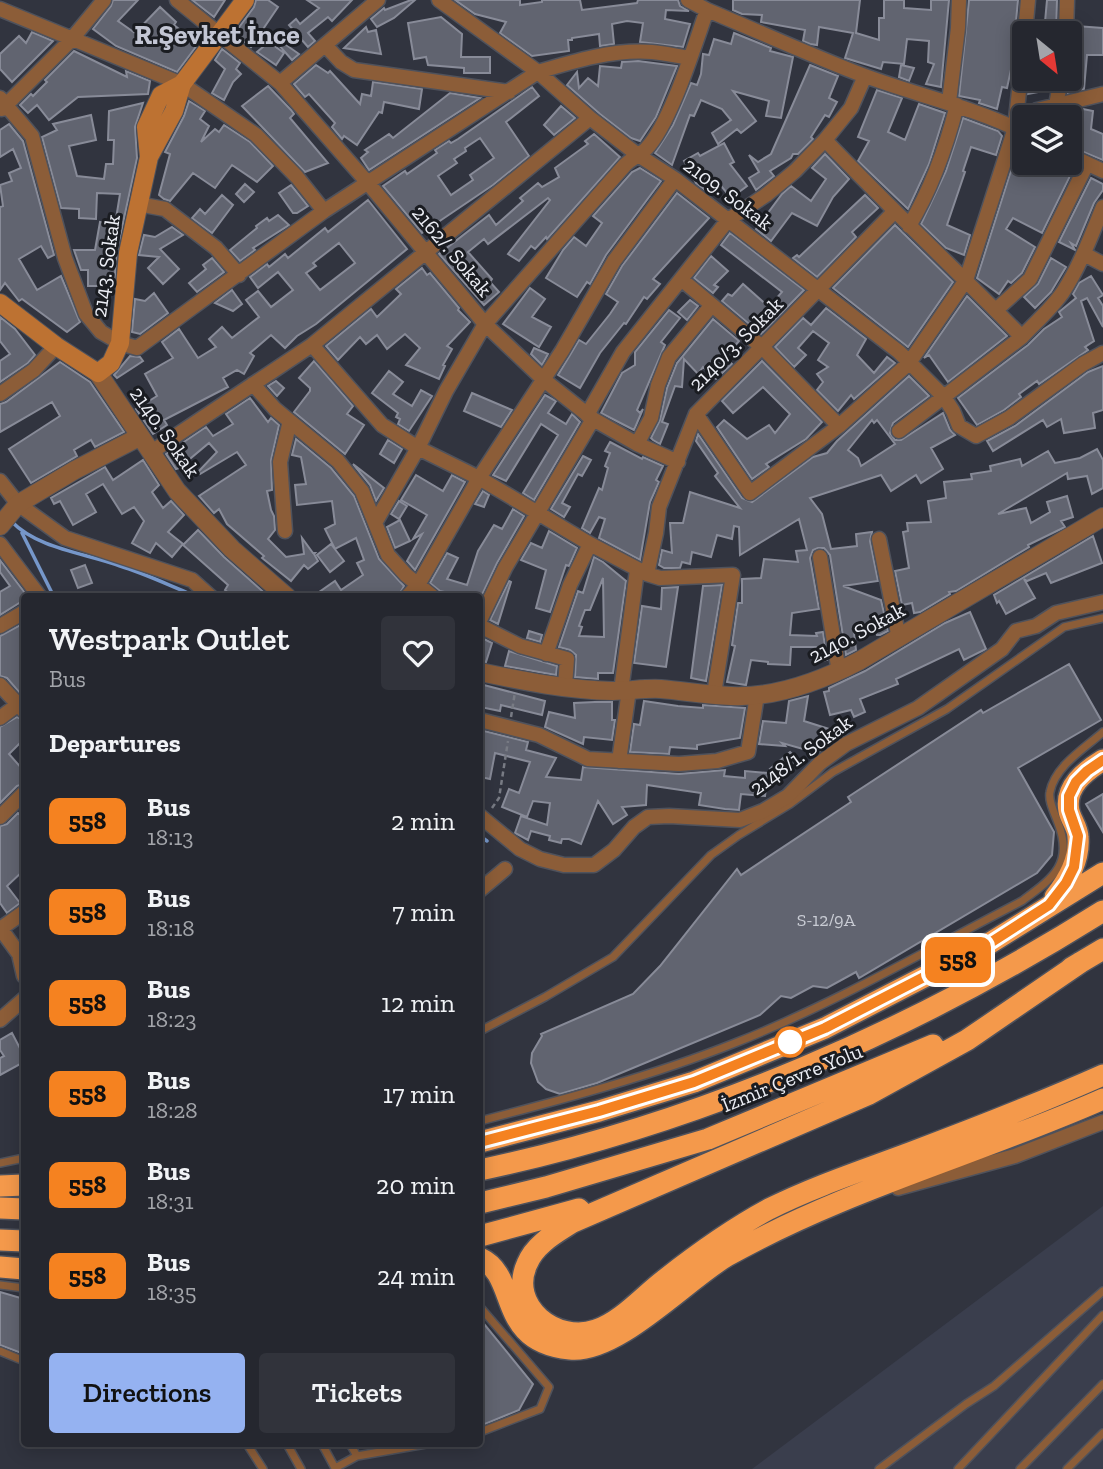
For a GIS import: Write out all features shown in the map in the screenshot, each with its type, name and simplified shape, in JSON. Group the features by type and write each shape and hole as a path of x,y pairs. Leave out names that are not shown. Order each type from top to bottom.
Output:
{"highway":[{"path":"1049,905 1066,883 1074,867 1078,836 1069,810 1069,796 1081,776 1103,760"},
{"path":"483,1141 599,1111 694,1082 825,1028 900,982 990,943 1103,873"},
{"name":"İzmir Çevre Yolu","path":"483,1169 601,1140 765,1084 911,1019 1048,946 1103,911"},
{"name":"İzmir Çevre Yolu","path":"483,1202 546,1187 708,1139 810,1098 934,1044 1103,948"},
{"path":"1081,962 967,1040 869,1094 573,1222 536,1249 527,1262 522,1277 523,1294 530,1309 542,1321 566,1332 596,1330 616,1319 691,1259 772,1208 821,1186 1023,1110 1103,1075"},
{"path":"483,1259 488,1261 494,1270 511,1310 530,1334 562,1348 590,1348 614,1338 724,1258 813,1214 931,1165 1042,1126 1103,1099"},
{"path":"0,1186 21,1185"},
{"path":"483,1235 649,1189"},
{"path":"0,1208 21,1209"},
{"path":"0,1240 21,1241"},
{"path":"0,1267 21,1269"}],"main road":[{"name":"2143. Sokak","path":"98,373 111,363 120,343 128,253 149,157 174,111 182,84 245,0"},
{"name":"2140. Sokak","path":"0,303 55,346 98,373"}],"street":[{"path":"104,0 71,40 2,104 32,136 65,258 86,314 101,332 120,343 137,348 324,211 538,72 569,63 626,53 650,52 690,58"},
{"name":"2162/. Sokak","path":"177,0 280,83 368,183 485,324 544,380 590,417 637,444 678,462"},
{"path":"280,83 378,0"},
{"name":"2109. Sokak","path":"439,0 538,72 590,118 675,179 909,363 944,397 959,426 976,436 1009,418 1083,364 1103,353"},
{"path":"688,0 865,76 1012,124"},
{"path":"909,226 923,204 946,145 953,104 959,0"},
{"path":"1026,21 1028,0"},
{"path":"1066,21 1067,0"},
{"path":"0,9 182,84 256,135 297,177 324,211"},
{"path":"375,523 485,324 625,165 655,138 690,58 707,10"},
{"path":"326,45 341,62 354,70 509,92"},
{"path":"483,614 623,352 728,220 766,195 795,171 825,140 850,108 865,76"},
{"path":"1058,91 1056,105 1103,94"},
{"path":"150,453 312,345 590,118"},
{"path":"825,140 894,212 967,279 1022,337"},
{"path":"696,414 750,493 839,426 909,363 967,279 1012,152"},
{"path":"1082,162 1103,171"},
{"path":"996,310 1030,279 1087,164"},
{"path":"411,593 418,585 479,478 544,380 614,261 675,179"},
{"path":"138,204 164,209 216,248 239,275"},
{"path":"899,431 1022,337 1062,293 1084,254 1103,208"},
{"name":"2140/3. Sokak","path":"619,761 625,690 642,572 659,507 696,414 894,212"},
{"path":"1084,254 1103,264"},
{"path":"681,279 763,348 839,426"},
{"path":"637,444 651,418 658,385 669,357 711,306"},
{"path":"312,345 382,425 418,448 479,478 590,544 660,579 733,575 714,694"},
{"path":"0,394 34,370 55,346"},
{"name":"2140. Sokak","path":"98,373 177,491 232,549 282,593"},
{"path":"253,384 290,421 338,461 362,491 388,555 428,593"},
{"path":"285,531 279,462 290,421"},
{"path":"0,526 18,504 139,436"},
{"path":"0,481 18,504 65,538 192,580 207,593"},
{"name":"2140. Sokak","path":"483,673 565,686 625,690 660,689 757,695 794,688 839,672 899,639 1103,517"},
{"path":"879,539 899,639"},
{"path":"0,544 37,593"},
{"path":"546,654 561,608 590,544"},
{"path":"820,557 839,672"},
{"name":"2148/1. Sokak","path":"483,819 520,849 540,859 564,865 594,865 648,817 740,820 763,811 788,796 820,763 846,744 918,708 1002,649 1016,631 1035,626 1056,612 1103,602"},
{"path":"0,626 21,613"},
{"path":"483,628 520,646 568,659 565,686"},
{"path":"0,685 21,703"},
{"path":"483,721 539,735 588,759 679,764 717,761 748,752 757,695"},
{"path":"0,718 21,705"},
{"path":"0,817 21,796"},
{"path":"483,887 505,869"},
{"path":"21,914 0,928 21,953"},
{"path":"0,1020 21,1002"},
{"path":"813,1214 1015,1156 1103,1122"}],"lane":[{"path":"483,1029 613,957 710,855 739,835 790,804 834,772 947,709 1064,627 1103,618"},
{"path":"483,1120 679,1064 736,1043 826,1002 1022,901 1054,875 1062,863 1064,845 1050,793 1059,772 1103,732"},
{"path":"882,973 900,982"},
{"path":"0,1163 21,1159"},
{"path":"0,1285 21,1288"},
{"path":"879,1469 994,1386 1103,1291"},
{"path":"483,1310 549,1387 540,1409 483,1431"},
{"path":"958,1469 1103,1315"},
{"path":"0,1351 21,1360"},
{"path":"1020,1469 1103,1384"},
{"path":"1066,1469 1103,1433"},
{"path":"249,1447 263,1469"},
{"path":"289,1447 301,1469"},
{"path":"324,1447 335,1468 357,1456 389,1447"},
{"path":"352,1447 357,1456"}],"path":[{"path":"483,817 499,798 516,680"}],"shaded area":[{"path":"1103,1206 1103,1469 752,1469"}],"building":[{"path":"113,0 138,0 118,21 135,33 160,7 176,22 174,25 198,44 177,72 116,46 93,29"},
{"path":"192,0 225,0 214,17"},
{"path":"256,0 268,0 278,7 251,47 234,34 254,7"},
{"path":"307,0 352,0 332,21 328,17 308,33 315,41 308,47 289,25 296,19 300,24 319,8"},
{"path":"415,0 394,18 377,27 371,19 384,8 385,10"},
{"path":"455,0 520,0 520,5 542,0 580,0 582,10 637,3 638,0 678,0 680,6 689,11 666,10 665,19 690,24 683,47 640,42 643,23 627,21 612,24 614,44 600,46 599,34 568,40 569,51 532,56 500,33 506,22 475,14"},
{"path":"733,0 860,0 856,33 879,40 879,18 884,18 884,0 904,0 904,8 931,10 931,0 949,0 941,87 926,84 934,64 928,62 929,41 907,39 904,64 883,62 881,69 845,58 853,33 819,27 817,45 810,44 803,41 805,30 761,22 762,15 742,14 733,10"},
{"path":"969,0 1018,0 1016,21 1012,21 1012,65 1007,88 1002,87 997,109 979,103 980,100 959,96"},
{"path":"1047,0 1057,0 1056,21 1045,21"},
{"path":"441,17 462,34 461,57 490,57 490,73 464,73 464,68 428,65 426,57 414,59 408,23"},
{"path":"1082,26 1103,28 1103,55 1087,55 1084,89"},
{"path":"366,27 368,32 376,30 381,54 344,48"},
{"path":"32,32 53,41 12,82 0,69 0,54 19,36 26,43"},
{"path":"734,33 771,48 770,51 793,57 781,118 766,116 769,101 733,91 756,121 741,133 737,129 718,144 712,133 731,120 722,109 701,100 694,116 690,115 672,165 655,153 673,125 691,83 697,85 703,54 709,55 714,39 731,44"},
{"path":"279,40 299,54 292,60 277,43"},
{"path":"269,42 284,53 276,65 257,52"},
{"path":"222,49 240,63 236,69 241,74 233,82 224,100 212,93 225,69 215,60"},
{"path":"74,51 127,77 126,71 150,81 148,94 78,97 49,120 37,105 28,113 20,105 47,82 45,80"},
{"path":"638,61 677,66 656,117 640,141 631,138 567,85 577,72 579,88 588,78 598,86 600,66 621,68 622,62"},
{"path":"316,65 328,73 330,71 360,104 362,94 371,96 373,82 422,89 419,109 384,102 382,113 379,112 357,145 344,136 342,139 332,127 335,123 309,94 305,97 294,84"},
{"path":"810,65 838,76 829,98 837,102 829,117 825,115 811,137 813,139 798,154 793,154 770,171 774,176 756,190 749,178 759,172 749,155 758,162 771,154"},
{"path":"901,65 914,68 909,81 899,77"},
{"path":"268,86 291,110 294,114 290,118 328,163 305,172 242,106"},
{"path":"532,87 539,96 506,122 529,156 493,185 422,233 383,186 405,171 407,174 449,141 451,143","holes":["480,138 494,158 470,175 473,180 451,195 438,176 457,163 454,159"]},
{"path":"877,90 902,98 888,132 905,140 919,104 945,113 929,164 908,209 858,161 869,141 858,137"},
{"path":"450,93 480,98 369,170 361,158 368,152 365,150 389,134 393,138"},
{"path":"189,101 205,111 200,119 209,126 201,142 215,129 219,132 224,125 250,142 273,166 257,182 232,165 215,188 193,173 170,201 164,199 159,195 170,154 165,152"},
{"path":"143,103 135,127 137,158 117,251 114,286 88,286 88,270 81,270 74,250 95,250 100,222 115,225 120,194 97,193 96,219 79,218 79,209 61,208 42,137 57,130 53,124 91,115 96,140 69,146 77,176 104,179 106,164 113,164 114,140 108,140 109,111"},
{"path":"561,106 575,118 554,135 544,125"},
{"path":"1082,109 1093,111 1091,129 1103,134 1103,160 1082,151"},
{"path":"963,118 998,131 1002,136 996,155 971,147 963,171 965,172 947,225 970,235 964,255 946,248 921,224 946,171"},
{"path":"9,124 23,141 54,255 48,258 41,246 19,259 37,290 61,276 80,322 67,332 22,299 19,301 5,283 0,290 0,207 3,206 0,185 12,181 9,173 21,168 13,149 0,157 0,130"},
{"path":"594,134 620,157 547,239 546,237 535,249 531,246 519,261 508,254 550,200 548,198 488,244 484,239 468,252 492,279 490,282 499,292 484,305 439,254 489,215 496,225 523,201 520,198 538,183 542,187 559,177 555,168 588,144 585,141"},
{"path":"724,143 734,162 730,164 747,186 731,198 717,181 708,192 696,183 684,161"},
{"path":"825,154 849,179 833,197 817,226 792,213 771,241 756,229 791,186 811,201 826,179 812,168"},
{"path":"1012,167 1012,175 1071,175 1042,233 1013,218 1006,229 1035,247 1022,273 1011,283 1008,281 999,294 977,278"},
{"path":"640,168 661,181 606,255 590,284 587,282 577,297 546,278 574,237 586,246 602,223 593,216 632,172"},
{"path":"1091,178 1103,184 1103,190 1094,203 1076,246 1071,243 1075,250 1059,242"},
{"path":"245,184 254,192 244,202 236,194"},
{"path":"291,185 308,206 297,213 293,213 279,193"},
{"path":"677,193 709,218 653,279 660,284 647,299 644,297 626,324 624,323 600,353 580,388 558,375 579,340 586,344 618,302 606,294 622,266"},
{"path":"222,195 233,205 212,233 192,218 200,209 205,214"},
{"path":"865,195 878,208 852,232 856,237 817,277 793,258 797,255 799,257"},
{"path":"368,200 407,249 285,348 271,335 250,353 254,356 244,374 237,370 223,378 228,387 164,420 167,425 153,434 136,409 157,396 145,374 173,358 162,342 179,329 198,358 216,347 209,339 222,327 232,338 259,317 246,300 258,291 271,307 293,290 278,272 258,288 250,277 285,254 288,258 325,228 328,232","holes":["339,243 355,263 320,290 306,273 316,266 313,263"]},
{"path":"278,215 289,225 253,248 255,250 240,261 230,250 257,228 256,226 267,218 269,221"},
{"path":"895,225 953,282 908,347 833,288"},
{"path":"172,227 183,235 160,249 179,269 163,284 148,268 159,257 139,255 144,235 155,237"},
{"path":"730,233 804,290 761,334 722,301 728,294 732,296 743,284 769,307 782,292 721,245"},
{"path":"711,256 728,271 714,285 718,287 713,293 694,278"},
{"path":"212,258 224,272 197,292 189,283 206,269 203,265"},
{"path":"1051,258 1066,267 1051,292 1035,308 1024,297 1038,284"},
{"path":"422,268 427,275 430,273 470,322 447,346 452,349 439,379 406,365 420,348 405,334 387,349 377,335 366,344 360,337 338,360 326,346 371,309 377,317 401,294 396,289"},
{"path":"1091,276 1103,295 1098,298 1103,306 1103,327 1087,298 1081,301 1094,341 1085,347 1088,350 1039,384 1037,381 1019,394 1021,397 1004,410 977,425 958,398 1062,317 1059,312 1076,298 1073,294 1079,283"},
{"path":"530,288 545,299 532,317 551,327 539,347 503,324"},
{"path":"232,290 242,304 233,311 215,303"},
{"path":"154,293 168,313 140,334 132,332 135,299 145,301"},
{"path":"967,296 1007,336 948,382 929,355 924,358"},
{"path":"690,300 698,306 687,320 678,312"},
{"path":"826,308 866,339 857,355 874,373 887,357 895,363 854,399 851,395 838,411 817,390 823,382 817,374 828,367 818,360 829,343 813,331 798,348 806,355 794,367 775,347 803,318 811,325"},
{"path":"669,310 680,318 661,342 665,345 637,410 640,413 643,409 634,430 601,413 622,373 635,365 635,352"},
{"path":"0,317 15,329 35,355 0,382 0,361 10,354 0,341"},
{"path":"713,319 739,341 725,357 732,364 716,379 703,367 698,374 684,359 682,387 675,386 662,422 668,424 660,444 651,438 660,420 667,388 677,363"},
{"path":"534,348 548,354 542,365 531,354"},
{"path":"130,356 140,357 143,361 117,378 114,375"},
{"path":"314,361 353,406 347,414 364,425 345,454 294,412 310,391 299,378"},
{"path":"762,361 822,422 806,439 766,464 769,467 752,479 717,427 724,420 747,439 769,425 775,433 790,414 763,387 733,413 722,401"},
{"path":"60,362 90,382 124,432 95,447 91,440 74,450 77,456 31,483 9,449 60,416 52,402 0,432 0,404"},
{"path":"1103,366 1103,410 1093,413 1095,428 1064,433 1061,419 1047,427 1043,420 993,451 987,441 1015,426 1088,372"},
{"path":"389,371 403,382 393,394 412,406 421,390 432,396 409,431 398,424 398,413 372,393"},
{"path":"909,376 929,396 893,423 890,433 895,440 901,440 943,413 955,435 931,448 943,469 921,483 916,475 891,491 881,475 810,498 822,514 831,549 857,546 856,534 872,532 870,541 878,581 843,586 881,600 888,631 880,635 877,635 875,629 854,632 856,650 846,655 830,555 824,548 818,548 813,550 810,558 819,609 792,613 790,635 817,636 816,633 823,632 827,660 820,661 818,647 791,647 790,665 751,660 746,685 727,682 735,646 732,645 738,603 742,603 742,579 761,578 764,559 798,562 796,551 807,550 799,519 740,555 739,527 734,526 732,539 717,535 711,557 692,552 690,564 682,562 680,568 664,568 659,565 662,550 672,553 670,523 683,523 690,492 740,508 715,476 718,473 696,441 698,434 742,498 752,502 813,457 827,453","holes":["872,420 874,423 877,420 895,444 861,466 858,458 848,450"]},
{"path":"276,381 284,388 277,396 268,386"},
{"path":"472,393 512,410 501,427 464,411"},
{"path":"545,395 556,401 548,413 566,424 572,414 580,422 534,500 523,493 558,435 541,424 506,481 493,475"},
{"path":"250,398 268,422 271,418 279,425 271,460 272,490 267,491 275,530 268,539 286,557 304,554 302,538 315,553 318,561 308,569 304,565 291,581 262,558 264,556 227,524 219,509 214,513 199,496 246,465 237,452 200,474 198,472 217,452 209,443 176,469 166,454 206,427 213,436 233,424 226,414"},
{"path":"296,439 331,468 354,496 379,559 404,586 400,593 318,593 335,581 341,590 363,575 357,563 364,560 356,538 335,549 325,529 335,524 332,501 297,505 295,485 306,484 301,457 292,455"},
{"path":"388,440 402,449 394,463 380,454"},
{"path":"610,442 642,459 643,457 663,466 650,502 640,560 599,538 605,519 599,517 590,533 582,528 599,488 602,490 608,468 605,466 610,453 605,451"},
{"path":"1097,449 1103,460 1103,488 1092,494 1087,476 1068,479 1067,473 998,514 1026,508 1031,523 1050,512 1047,502 1067,496 1073,517 1061,521 1065,527 1028,545 1029,547 956,591 949,592 950,594 920,612 914,613 912,603 902,605 895,571 909,568 903,532 908,531 907,523 931,522 928,501 946,498 944,482 972,479 971,474 991,471 990,466 1020,459 1022,466 1048,451 1055,463 1080,458"},
{"path":"583,456 591,460 582,476 578,474 562,503 570,507 564,517 551,509"},
{"path":"143,460 159,485 152,492 163,508 171,501 184,515 168,532 183,544 172,557 156,543 150,553 132,543 144,521 134,507 122,514 103,484 86,494 96,512 73,525 60,501 54,504 51,498 105,467 113,480"},
{"path":"353,464 384,488 376,501 370,485"},
{"path":"416,475 443,491 452,475 465,482 415,570 407,561 422,534 413,539 427,515 401,500"},
{"path":"483,491 489,495 484,507 475,504"},
{"path":"399,501 407,506 399,519 391,514"},
{"path":"513,509 524,516 483,593 449,593 440,591 430,583 447,553 458,558 447,579 467,585 478,551 494,525 502,529"},
{"path":"400,520 410,541 395,548 387,527"},
{"path":"198,530 264,593 229,593 225,590 228,585 183,545"},
{"path":"549,531 577,548 569,566 566,565 550,612 536,608 546,570 521,560 531,543 542,548"},
{"path":"1093,536 1102,563 1051,583 1046,573 1027,581 1024,579 1035,598 1006,614 999,601 997,603 994,595"},
{"path":"331,544 344,561 330,572 317,555"},
{"path":"594,557 626,581 613,673 598,673 598,679 575,677 576,655 559,647 578,591 583,593","holes":["603,578 604,637 579,636 582,627 579,626 585,610 590,610"]},
{"path":"0,560 25,593 21,593 21,602 0,615 0,592 10,586 0,572"},
{"path":"85,565 92,583 78,588 71,570"},
{"path":"509,581 511,582 498,624 490,620"},
{"path":"722,585 706,681 691,678 703,586"},
{"path":"678,587 666,667 634,663 642,606 661,609 662,588"},
{"path":"970,612 986,649 964,660 959,649 896,679 898,684 860,699 865,712 854,717 851,710 830,715 824,692 829,691 829,688 865,671 945,623"},
{"path":"21,625 19,692 7,678 0,676 0,636"},
{"path":"529,631 542,635 540,642 527,638"},
{"path":"483,638 492,643 486,662 483,662"},
{"path":"509,651 557,666 556,675 505,666"},
{"path":"1069,664 1101,720 1018,768 1054,832 1052,855 1037,873 859,978 856,972 827,988 813,986 791,998 781,996 760,1015 597,1083 560,1094 546,1089 538,1082 531,1063 532,1053 541,1034 633,994 660,966 737,869 741,875 851,802 848,797 981,710 983,713"},
{"path":"483,685 545,701 542,715 501,705 500,711 483,708"},
{"path":"808,696 804,721 829,729 823,749 817,753 782,743 785,746 759,744 763,721 786,723 789,701"},
{"path":"644,701 703,708 703,705 745,708 740,738 697,745 697,749 670,747 669,754 630,752 634,724 640,725"},
{"path":"612,702 612,720 615,720 612,740 584,737 583,744 545,727 549,712 575,718 574,703"},
{"path":"17,717 21,719 21,742 9,754 21,768 21,785 0,803 0,727"},
{"path":"483,731 528,742 526,750 556,758 546,777 581,780 583,767 679,774 725,770 724,776 745,778 745,771 768,773 765,796 741,794 739,810 699,805 701,793 647,785 646,805 622,807 627,815 613,824 598,801 581,844 569,839 562,839 561,843 549,840 550,836 531,831 528,840 515,833 521,816 547,825 550,803 533,801 527,817 502,807 509,789 519,793 530,762 495,753 490,779 483,778"},
{"path":"790,752 800,762 779,780 770,769"},
{"path":"1103,794 1103,832 1086,804"},
{"path":"18,813 21,816 21,873 7,886 20,903 7,913 0,903 0,826 7,824"},
{"path":"12,1033 21,1050 21,1064 0,1075 0,1058 4,1056 0,1050 0,1040"},
{"path":"0,1292 21,1298 21,1353 0,1345"},
{"path":"483,1323 533,1384 519,1410 483,1425"}],"waterway":[{"path":"11,521 34,538 48,544 106,561 187,593"},
{"path":"22,533 52,593"},
{"path":"483,838 487,841"}],"bus line":[{"name":"558","path":"483,1141 599,1111 694,1082 825,1028 990,943 1049,905 1066,883 1074,867 1078,836 1069,810 1069,796 1076,782 1103,760"}],"district":[{"name":"R.Şevket İnce","path":"217,34"}]}
